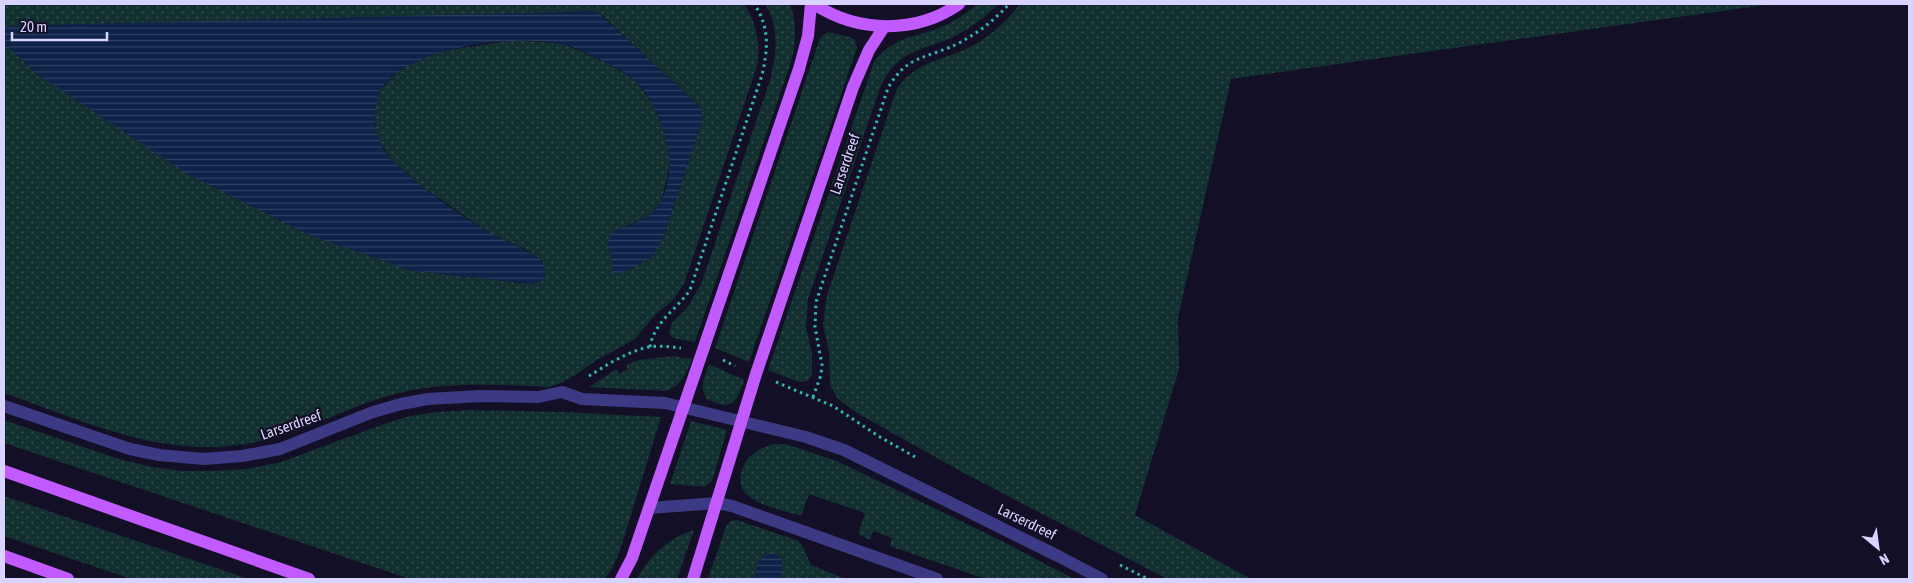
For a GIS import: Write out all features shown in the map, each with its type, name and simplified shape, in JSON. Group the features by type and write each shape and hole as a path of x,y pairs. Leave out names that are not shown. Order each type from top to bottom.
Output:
{"main road":[{"path":"621,579 632,558 799,69 808,36 813,4 848,21 870,26 884,26 922,22 948,12 959,4"},
{"name":"Larserdreef","path":"693,579 742,422 853,87 869,50 884,26"},
{"path":"4,471 310,579"},
{"path":"4,556 68,579"}],"street":[{"name":"Larserdreef","path":"4,406 144,453 190,459 216,459 280,449 374,412 414,401 481,396 538,397 562,392 582,399 665,403 806,437 844,450 1102,579"},
{"path":"649,508 717,503 752,512 938,579"}],"path":[{"path":"650,347 652,335 658,325 690,290 762,75 767,52 767,38 765,25 754,4"},
{"name":"Larserdreef","path":"813,397 822,365 815,327 816,302 888,88 896,75 906,65 960,42 982,29 1009,4"},
{"path":"562,392 616,360 650,347 687,348"},
{"path":"721,360 739,367"},
{"path":"774,381 833,406 880,437 922,461"},
{"path":"1116,562 1148,579"}],"green space":[{"path":"4,4 744,4 755,26 758,41 758,57 757,66 684,284 673,300 654,316 635,339 595,361 577,374 549,387 455,385 417,389 377,399 278,437 240,445 215,447 187,446 160,443 107,430 4,393 4,43 40,76 409,270 530,284 539,282 543,262 529,251 486,231 423,187 391,160 377,136 374,113 380,89 399,71 418,60 442,51 515,40 563,44 606,62 636,81 652,103 663,130 670,157 667,179 660,204 649,216 612,232 653,255 664,235 702,121 702,112 699,106 600,13 10,26 4,28"},
{"path":"765,4 790,4 794,18 795,33 791,62 695,342 673,338 669,333 672,323 688,307 702,282 771,77 776,40 773,21"},
{"path":"977,4 998,4 963,32 905,57 889,72 881,85 808,299 806,327 812,353 812,375 807,381 799,382 768,370 874,62 886,49 899,41 949,23"},
{"path":"1020,4 1772,4 1231,79 1178,318 1179,369 1135,515 1251,579 1167,579 962,472 857,413 837,398 830,385 829,352 823,324 827,295 896,91 903,81 921,67 974,45 987,37"},
{"path":"828,32 850,37 855,40 857,48 749,362 715,348 820,38"},
{"path":"673,356 692,359 680,382 666,391 589,387 617,369 619,374 628,369 626,365 639,360"},
{"path":"709,364 744,380 739,394 732,403 722,405 707,399 703,386"},
{"path":"470,410 661,417 619,554 610,572 604,579 410,579 4,443 4,420 119,459 152,467 182,471 246,469 281,462 410,416"},
{"path":"691,421 727,430 712,481 705,487 670,484"},
{"path":"775,444 786,444 837,461 1002,541 1074,579 985,579 890,546 892,538 873,531 870,540 858,534 865,513 809,494 801,516 768,506 748,495 742,487 740,477 749,457 756,451"},
{"path":"4,496 249,579 131,579 4,536"},
{"path":"737,520 799,541 811,565 846,579 779,579 783,569 759,561 754,579 708,579 726,526 731,521"},
{"path":"694,530 677,579 637,579 648,562 660,549 676,538"}],"water":[{"path":"594,11 599,13 699,106 702,112 702,121 664,235 654,255 636,267 619,274 613,271 608,241 612,232 647,217 656,209 667,184 670,166 669,157 663,131 648,96 636,81 612,65 569,46 541,41 492,42 465,46 416,62 396,74 381,88 375,109 375,124 379,139 390,159 426,189 467,219 516,245 543,262 545,276 539,282 530,284 409,270 307,234 189,175 40,76 4,43 4,28 10,26"},
{"path":"769,553 776,554 782,560 783,569 779,579 754,579 760,561"}]}
